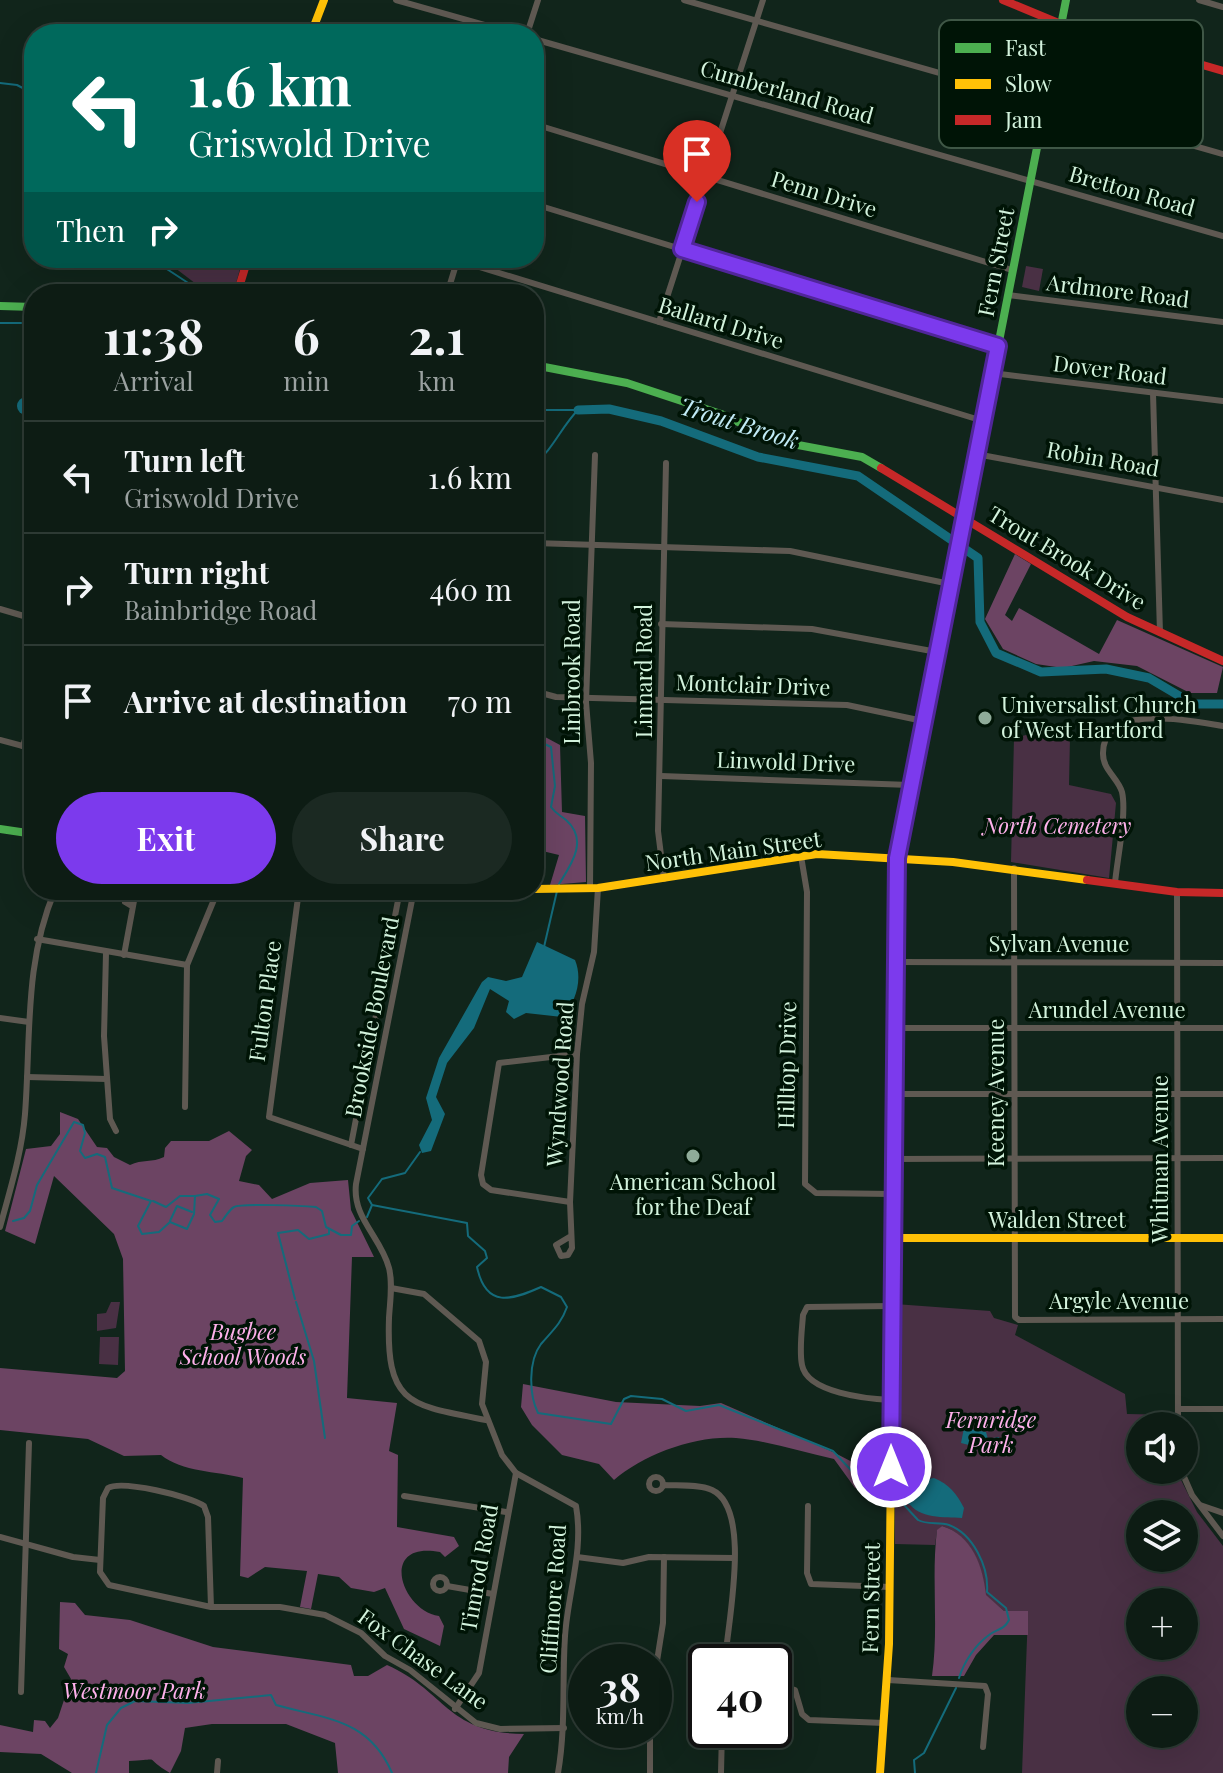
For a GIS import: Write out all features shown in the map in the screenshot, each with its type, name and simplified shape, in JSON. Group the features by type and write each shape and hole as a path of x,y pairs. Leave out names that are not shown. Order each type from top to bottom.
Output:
{"street":[{"path":"316,24 324,0"},
{"path":"396,0 481,24"},
{"path":"530,24 538,0"},
{"path":"684,0 939,73"},
{"path":"659,322 763,0"},
{"path":"1003,0 1051,20"},
{"name":"Fern Street","path":"1062,20 1066,0"},
{"path":"1199,0 1223,7"},
{"name":"Cumberland Road","path":"544,42 1031,180"},
{"path":"1203,65 1223,71"},
{"name":"Penn Drive","path":"544,127 1012,270"},
{"name":"Fern Street","path":"880,1773 888,1680 890,1587 897,858 1037,148"},
{"path":"1202,148 1223,154"},
{"name":"Bretton Road","path":"1031,180 1223,236"},
{"path":"544,207 998,346"},
{"name":"Ballard Drive","path":"484,268 536,284"},
{"name":"Ballard Drive","path":"544,286 983,421"},
{"name":"Ardmore Road","path":"1008,295 1223,322"},
{"path":"0,306 24,307"},
{"name":"Trout Brook Drive","path":"544,367 627,383 721,414 782,442 862,457 1095,598 1160,633 1223,661"},
{"name":"Dover Road","path":"992,373 1223,401"},
{"path":"1153,393 1160,633"},
{"name":"Robin Road","path":"976,454 1223,500"},
{"name":"Linbrook Road","path":"594,888 586,697 595,455"},
{"name":"Linnard Road","path":"664,879 658,831 666,463"},
{"path":"544,543 790,551 950,584"},
{"path":"0,609 24,616"},
{"path":"661,624 812,629 937,652"},
{"name":"Montclair Drive","path":"544,694 556,697 847,705 923,721"},
{"path":"1115,883 1122,798 1103,757 1108,734 1123,722 1137,719 1223,726"},
{"path":"0,740 23,746 24,743"},
{"name":"Linwold Drive","path":"661,776 910,785"},
{"path":"0,829 24,833"},
{"name":"North Main Street","path":"544,889 594,888 664,879 801,855 897,858 1014,868 1177,892 1223,893"},
{"name":"Hilltop Drive","path":"801,855 807,892 805,1184 814,1192 892,1194"},
{"name":"Keeney Avenue","path":"1014,868 1016,1318"},
{"name":"Wyndwood Road","path":"571,1236 577,1054 582,1004 594,952 594,888"},
{"name":"Whitman Avenue","path":"1177,892 1178,1409"},
{"path":"0,1227 23,1133 37,939 51,900"},
{"path":"124,955 130,905 133,900"},
{"path":"185,1107 187,965 214,900"},
{"name":"Fulton Place","path":"298,900 269,1117 351,1145"},
{"name":"Brookside Boulevard","path":"351,1145 398,900"},
{"name":"Brookside Boulevard","path":"412,900 363,1149 356,1203 386,1259 391,1288 388,1351 390,1367 400,1388 414,1403 430,1409 486,1420"},
{"path":"37,939 187,965"},
{"path":"106,953 104,1036 110,1119 116,1131"},
{"name":"Sylvan Avenue","path":"895,962 1223,963"},
{"path":"0,1018 29,1022"},
{"name":"Arundel Avenue","path":"894,1028 1223,1028"},
{"path":"570,1202 491,1190 483,1184 481,1175 499,1063 577,1054"},
{"path":"27,1077 107,1079"},
{"path":"893,1094 1223,1094"},
{"path":"351,1145 363,1149"},
{"path":"893,1159 1223,1158"},
{"path":"2,1185 11,1187"},
{"name":"Walden Street","path":"892,1238 1223,1238"},
{"name":"Cliffmore Road","path":"391,1288 424,1294 479,1341 486,1362 482,1404 502,1455 516,1473 576,1506 577,1557 565,1639 564,1728 558,1773"},
{"path":"891,1306 807,1307 802,1319 802,1365 806,1375 818,1384 859,1398 891,1400"},
{"name":"Argyle Avenue","path":"1016,1318 1223,1319"},
{"path":"1178,1409 1223,1409"},
{"path":"21,1692 29,1443"},
{"name":"Timrod Road","path":"455,1709 479,1673 506,1512 516,1473"},
{"path":"0,1537 73,1557 100,1560 103,1498 108,1488 122,1484 196,1501 208,1514 211,1607"},
{"path":"1189,1484 1223,1536"},
{"path":"663,1485 703,1487 718,1494 732,1517 734,1558 727,1644"},
{"path":"404,1496 506,1512"},
{"path":"1200,1504 1223,1513"},
{"path":"808,1506 807,1573 811,1584 890,1587"},
{"path":"577,1557 623,1563 664,1557 734,1558"},
{"path":"660,1644 664,1557"},
{"name":"Fox Chase Lane","path":"100,1560 102,1577 112,1587 211,1607 280,1607 338,1619 361,1633 385,1656 410,1670 476,1723 500,1729 564,1728"},
{"path":"447,1586 493,1594"},
{"path":"888,1680 939,1680 985,1686 988,1694 983,1747"},
{"path":"792,1689 795,1690 802,1714 809,1720 884,1723"},
{"path":"650,1748 650,1773"},
{"path":"721,1773 722,1748"},
{"path":"217,1773 218,1761"}],"green space":[{"path":"1026,266 1043,269 1039,291 1022,287"},
{"path":"175,268 240,268 236,284 196,284"},
{"path":"1015,554 1031,564 1005,615 1012,621 1019,608 1099,654 1117,620 1223,667 1217,693 1190,693 1137,666 1094,661 1063,668 1036,664 1003,649 985,619"},
{"name":"North Cemetery","path":"1030,734 1070,737 1069,785 1111,794 1116,803 1109,878 1011,862 1014,738"},
{"path":"544,736 560,745 562,812 585,816 586,882 550,885 559,855 544,851"},
{"name":"Bugbee School Woods","path":"60,1112 78,1119 97,1147 107,1148 114,1157 130,1165 164,1157 165,1148 171,1141 209,1141 229,1131 252,1150 246,1156 239,1181 259,1185 272,1199 310,1183 348,1180 351,1210 374,1257 352,1257 347,1398 397,1403 389,1451 398,1455 397,1527 454,1537 459,1546 445,1557 440,1552 421,1551 408,1556 402,1566 406,1590 414,1602 439,1616 444,1626 440,1646 404,1629 385,1588 374,1592 351,1588 339,1577 318,1574 311,1609 300,1607 307,1571 265,1567 248,1578 240,1576 243,1478 189,1468 161,1455 124,1456 88,1439 0,1430 0,1368 117,1378 125,1371 123,1259 114,1234 54,1176 35,1244 5,1231 26,1149 51,1146 60,1134"},
{"path":"111,1302 120,1302 116,1328 97,1331 97,1314 106,1313"},
{"name":"Fernridge Park","path":"895,1304 990,1311 994,1318 1018,1325 1015,1335 1125,1394 1126,1484 1183,1484 1191,1500 1126,1500 1126,1572 1198,1572 1198,1513 1223,1546 1223,1773 1022,1773 1028,1612 1004,1611 985,1595 982,1573 974,1553 961,1536 942,1526 937,1531 935,1545 895,1544"},
{"path":"100,1337 119,1337 118,1365 99,1364"},
{"path":"523,1384 616,1402 700,1406 721,1403 833,1452 887,1480 885,1493 855,1488 834,1459 736,1438 704,1440 671,1448 640,1462 614,1480 599,1464 562,1455 532,1425 521,1407"},
{"path":"942,1526 961,1536 974,1553 986,1595 1004,1611 1028,1611 1028,1635 994,1635 976,1655 964,1676 932,1676 935,1548 937,1530"},
{"name":"Westmoor Park","path":"60,1602 75,1603 85,1615 130,1620 213,1647 351,1665 354,1676 368,1676 387,1665 407,1675 462,1719 498,1732 524,1734 509,1757 508,1773 338,1773 335,1743 286,1724 212,1724 185,1728 181,1751 170,1773 150,1759 129,1761 129,1773 72,1773 41,1754 0,1752 0,1725 33,1732 34,1720 45,1721 50,1728 58,1718 71,1679 64,1667 68,1654 59,1649"}],"water":[{"path":"24,398 24,414 17,406"},
{"path":"537,942 575,960 578,983 571,1005 562,1017 526,1013 514,1019 506,1012 509,1001 490,989 474,1028 447,1063 436,1097 445,1114 431,1151 422,1153 419,1145 432,1120 426,1098 439,1058 482,982 488,977 506,981 522,977"},
{"path":"964,1428 986,1432 988,1439 999,1437 998,1444 989,1450 961,1443"},
{"path":"934,1478 948,1486 958,1498 964,1508 962,1518 925,1514 908,1502 916,1495 922,1480"}],"waterway":[{"path":"0,83 24,89"},
{"path":"165,268 190,284"},
{"path":"0,323 21,323"},
{"name":"Trout Brook","path":"578,410 609,409 661,421 758,457 858,476 978,558 980,622 996,653 1041,672 1106,669 1149,678 1193,704 1223,704"},
{"path":"544,410 577,410"},
{"name":"Trout Brook","path":"544,454 578,410"},
{"name":"Trout Brook","path":"544,744 551,747 555,786 551,807 573,828 577,844 559,884"},
{"name":"Trout Brook","path":"544,947 557,891"},
{"path":"13,1221 24,1218 30,1211 37,1185 74,1122 83,1125 85,1133 80,1151 85,1158 97,1154 105,1157 112,1188 151,1201 138,1226 142,1234 159,1232 170,1222 187,1229 194,1214 195,1196 207,1194 219,1199 210,1215 215,1222 222,1221 234,1207 260,1205 316,1207 322,1211 326,1227 341,1235 351,1235 352,1226 359,1221"},
{"name":"Trout Brook","path":"420,1152 405,1173 382,1179 368,1198 372,1205 467,1223 468,1236 485,1251 487,1258 477,1267 487,1290 502,1298 541,1287 561,1297 567,1307 534,1359 532,1388 538,1413 611,1424 624,1399 631,1396 662,1399 686,1411 719,1405 833,1451 865,1485 889,1490"},
{"path":"153,1201 166,1207 180,1196 195,1196"},
{"path":"367,1217 372,1205"},
{"path":"170,1221 177,1206 192,1212"},
{"path":"295,1299 278,1233 298,1230 309,1239 329,1234 329,1229"},
{"path":"296,1302 314,1361 325,1438"},
{"name":"Trout Brook","path":"895,1490 906,1497 905,1506 918,1520 949,1525 965,1536 982,1562 987,1592 1006,1608 1007,1623 979,1644 959,1678"},
{"name":"Trout Brook","path":"906,1497 910,1500"},
{"name":"Trout Brook","path":"915,1773 914,1760 924,1753 956,1688"},
{"path":"96,1773 107,1725 121,1708 135,1701 188,1703 271,1695 276,1705 329,1718 358,1731 382,1755 392,1773"}],"traffic: fast":[{"path":"1062,20 1066,0"},
{"path":"969,494 1037,148"},
{"path":"0,306 24,307"},
{"path":"544,367 627,383 721,414 782,442 862,457 881,468"},
{"path":"0,829 24,833"},
{"path":"892,1367 896,952"}],"traffic: slow":[{"path":"315,24 324,0"},
{"path":"544,889 598,888 817,854 953,862 1087,880"},
{"path":"892,1238 1223,1238"},
{"path":"880,1773 889,1644 892,1367"}],"traffic: jam":[{"path":"1003,0 1051,20"},
{"path":"1203,65 1223,71"},
{"path":"240,284 245,268"},
{"path":"881,468 1127,617 1223,661"},
{"path":"896,952 897,858 969,494"},
{"path":"1087,880 1177,892 1223,893"}],"place":[{"name":"Universalist Church of West Hartford","path":"985,718"},
{"name":"American School for the Deaf","path":"693,1156"}],"route":[{"path":"697,202 682,249 998,346 897,858 891,1467"}]}
